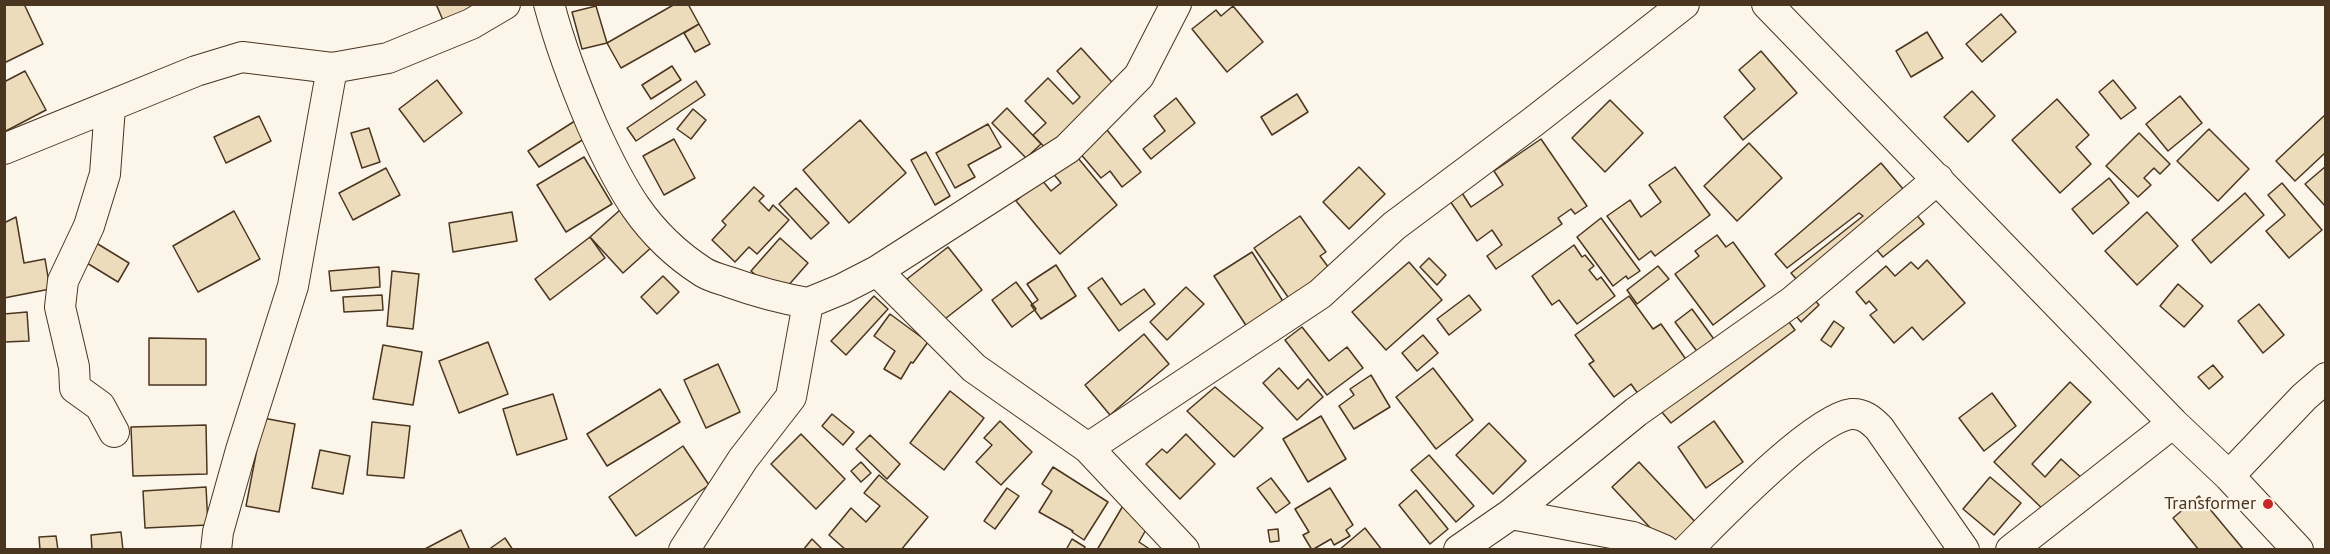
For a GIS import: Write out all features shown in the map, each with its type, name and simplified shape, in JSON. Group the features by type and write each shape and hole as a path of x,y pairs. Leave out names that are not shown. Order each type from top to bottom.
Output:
{"street":[{"path":"4,149 196,71 242,57 332,68 388,58 471,24 505,4"},
{"path":"549,4 569,72 610,164 626,195 651,226 670,247 705,273 774,298 808,303 877,271 1067,149 1139,76 1176,4"},
{"path":"1088,448 1320,294 1394,226 1684,4"},
{"path":"1767,4 2298,549"},
{"path":"216,549 218,532 241,450 293,286 332,68"},
{"path":"110,106 105,174 89,226 63,281 60,307 74,367 75,387 100,406 114,432"},
{"path":"1459,549 1511,514 1636,412 1793,301 1938,179"},
{"path":"877,271 974,368 1088,448 1184,549"},
{"path":"684,549 743,459 790,397 808,303"},
{"path":"2229,476 2325,378"},
{"path":"1687,549 1743,494 1797,447 1832,420 1852,414 1868,417 1879,428 1964,549"},
{"path":"2011,549 2174,423"},
{"path":"1511,514 1633,537 1664,549"}],"building":[{"path":"4,4 24,4 43,44 4,63"},
{"path":"436,4 490,4 445,25"},
{"path":"675,4 688,4 699,24 621,68 607,43"},
{"path":"596,6 607,43 582,49 572,12"},
{"path":"1233,6 1263,42 1227,72 1192,29 1216,10 1221,16"},
{"path":"2001,14 2016,32 1982,62 1966,44"},
{"path":"699,24 710,44 695,52 684,33"},
{"path":"1927,32 1943,58 1911,77 1896,51"},
{"path":"1081,48 1119,90 1051,154 1033,135 1046,123 1025,101 1048,78 1073,104 1080,97 1057,71"},
{"path":"1761,51 1797,93 1743,140 1724,117 1755,89 1739,70"},
{"path":"672,66 681,80 651,99 642,85"},
{"path":"25,71 46,110 4,132 4,82"},
{"path":"437,80 462,113 424,142 399,109"},
{"path":"2113,80 2136,108 2121,119 2099,92"},
{"path":"696,81 705,95 636,141 627,128"},
{"path":"1972,91 1995,116 1968,142 1944,117"},
{"path":"1297,94 1308,112 1272,135 1261,117"},
{"path":"2180,96 2202,123 2168,151 2146,124"},
{"path":"1176,98 1195,123 1151,159 1143,149 1165,131 1154,116"},
{"path":"2057,99 2089,135 2076,147 2091,164 2060,193 2012,140"},
{"path":"1610,100 1643,133 1605,172 1572,138"},
{"path":"1007,108 1041,144 1026,158 992,123"},
{"path":"693,109 706,120 691,139 677,129"},
{"path":"2326,114 2326,152 2295,181 2276,161"},
{"path":"259,116 271,141 226,163 214,137"},
{"path":"581,117 592,134 539,167 528,151"},
{"path":"860,120 906,173 849,223 803,170"},
{"path":"988,124 1001,147 968,165 975,177 955,188 936,153"},
{"path":"369,128 380,162 362,168 351,133"},
{"path":"2209,129 2249,169 2218,201 2177,161"},
{"path":"1107,130 1141,172 1122,187 1110,171 1101,178 1079,152"},
{"path":"2139,133 2170,164 2160,174 2154,168 2144,178 2151,185 2138,197 2106,166"},
{"path":"674,139 695,178 664,195 643,156"},
{"path":"1541,139 1587,206 1575,214 1571,209 1558,218 1562,224 1496,269 1487,256 1502,245 1492,230 1477,241 1450,201 1462,193 1471,207 1503,185 1494,171"},
{"path":"1749,143 1782,178 1737,221 1704,186"},
{"path":"926,152 950,196 935,205 911,160"},
{"path":"1073,152 1117,205 1060,254 1016,201 1041,179 1051,191 1061,183 1051,171"},
{"path":"584,157 612,204 566,232 537,185"},
{"path":"1881,163 1909,196 1804,288 1791,273 1863,216 1859,213 1787,268 1775,254"},
{"path":"2326,166 2326,207 2305,184"},
{"path":"1359,167 1385,194 1349,229 1323,202"},
{"path":"1675,167 1710,215 1655,256 1651,251 1639,260 1607,216 1630,200 1641,217 1661,202 1649,185"},
{"path":"386,168 400,195 353,220 339,193"},
{"path":"2109,178 2129,203 2093,234 2072,209"},
{"path":"2282,183 2322,230 2289,258 2266,231 2285,215 2268,195"},
{"path":"754,187 764,196 759,201 769,211 773,205 789,220 757,254 749,247 735,262 712,240 726,225 722,221"},
{"path":"796,188 829,223 811,239 779,204"},
{"path":"2245,193 2264,215 2211,263 2192,240"},
{"path":"1911,208 1924,224 1883,257 1870,242"},
{"path":"620,210 653,246 623,273 590,237"},
{"path":"234,211 260,259 198,292 173,246"},
{"path":"512,212 517,241 453,252 449,223"},
{"path":"2147,212 2178,246 2137,285 2105,251"},
{"path":"1300,216 1326,252 1320,256 1332,272 1290,300 1254,248"},
{"path":"16,217 24,263 45,259 50,289 4,298 4,223"},
{"path":"1601,218 1640,271 1628,279 1626,276 1613,286 1577,237"},
{"path":"1717,235 1726,247 1733,242 1765,286 1713,325 1675,274 1699,256 1695,251"},
{"path":"590,237 605,258 550,300 535,279"},
{"path":"88,238 129,263 118,282 77,257"},
{"path":"780,238 808,263 779,296 751,271"},
{"path":"1574,245 1582,257 1585,255 1594,266 1589,270 1597,280 1601,277 1615,296 1577,324 1559,300 1552,305 1532,276"},
{"path":"948,247 982,290 941,322 907,279"},
{"path":"1252,252 1284,303 1247,327 1214,276"},
{"path":"1429,258 1446,275 1437,285 1420,267"},
{"path":"1927,260 1965,303 1923,340 1912,327 1894,343 1870,315 1877,310 1869,301 1866,304 1856,292 1886,266 1895,276 1911,262 1918,269"},
{"path":"1409,262 1442,300 1386,350 1352,312"},
{"path":"1056,265 1076,296 1041,319 1031,305 1038,300 1027,284"},
{"path":"1658,266 1669,279 1637,304 1627,290"},
{"path":"379,267 380,287 331,291 329,271"},
{"path":"392,271 419,274 413,329 387,326"},
{"path":"663,276 679,292 657,314 641,297"},
{"path":"1102,278 1121,305 1144,289 1155,304 1119,331 1088,288"},
{"path":"1016,282 1036,309 1012,327 992,300"},
{"path":"2178,284 2203,306 2184,327 2160,306"},
{"path":"1186,287 1204,304 1167,340 1150,322"},
{"path":"1809,293 1819,305 1801,322 1791,310"},
{"path":"382,295 383,310 344,312 343,297"},
{"path":"1469,295 1481,310 1449,335 1437,319"},
{"path":"874,296 888,309 846,355 831,341"},
{"path":"1629,296 1653,329 1661,324 1690,365 1642,399 1631,384 1614,397 1589,364 1594,361 1575,335"},
{"path":"2259,304 2284,335 2263,353 2238,321"},
{"path":"1692,309 1716,342 1699,354 1675,322"},
{"path":"27,312 29,341 4,342 4,314"},
{"path":"890,314 928,342 913,363 911,362 901,379 884,369 895,351 874,336"},
{"path":"1786,318 1795,330 1671,423 1661,411"},
{"path":"1834,321 1844,328 1831,347 1821,340"},
{"path":"1302,327 1329,361 1347,347 1363,368 1327,395 1285,340"},
{"path":"1144,334 1169,364 1110,415 1085,385"},
{"path":"1423,335 1438,353 1417,371 1402,353"},
{"path":"149,338 206,339 206,385 149,385"},
{"path":"488,342 508,394 459,413 439,361"},
{"path":"383,345 422,352 413,405 373,399"},
{"path":"718,364 740,412 706,428 684,380"},
{"path":"2213,365 2223,377 2209,389 2198,377"},
{"path":"1279,368 1298,389 1308,379 1323,397 1297,420 1263,383"},
{"path":"1433,368 1473,420 1436,449 1396,397"},
{"path":"1371,375 1390,407 1354,429 1339,406 1354,395 1350,389"},
{"path":"2070,382 2091,402 2032,464 2045,477 2061,459 2084,480 2050,516 1994,462"},
{"path":"1215,387 1263,428 1234,457 1187,411"},
{"path":"660,389 680,422 607,466 587,434"},
{"path":"950,391 984,418 944,470 910,443"},
{"path":"1992,393 2016,426 1984,451 1959,418"},
{"path":"553,394 567,439 517,455 503,409"},
{"path":"832,414 854,432 843,445 822,426"},
{"path":"1321,416 1346,459 1308,482 1283,439"},
{"path":"263,418 295,424 279,512 246,506"},
{"path":"1000,421 1032,452 1001,485 976,462 992,445 984,438"},
{"path":"1714,421 1743,462 1706,488 1678,447"},
{"path":"372,422 410,426 404,478 367,475"},
{"path":"1489,423 1526,461 1493,494 1456,455"},
{"path":"206,425 207,474 133,476 131,427"},
{"path":"801,434 845,479 816,509 771,464"},
{"path":"1186,434 1215,464 1180,499 1146,464 1162,449 1167,453"},
{"path":"870,435 900,464 887,479 856,449"},
{"path":"683,446 709,485 636,536 609,497"},
{"path":"320,450 350,456 343,494 312,488"},
{"path":"1429,455 1474,506 1456,522 1411,470"},
{"path":"861,462 871,473 861,482 851,471"},
{"path":"1639,462 1699,526 1671,550 1612,487"},
{"path":"1053,467 1108,502 1084,540 1073,531 1039,512 1052,491 1042,484"},
{"path":"879,475 928,517 901,550 846,550 829,535 851,508 866,522 880,506 864,493"},
{"path":"1990,477 2021,503 1994,535 1963,509"},
{"path":"1271,478 1290,503 1276,513 1257,488"},
{"path":"206,487 208,525 145,528 143,491"},
{"path":"1007,488 1019,496 995,529 984,521"},
{"path":"1330,488 1353,525 1346,530 1350,536 1334,545 1331,539 1312,550 1303,535 1309,532 1295,509"},
{"path":"1416,490 1448,529 1430,544 1399,505"},
{"path":"2199,496 2244,550 2199,550 2173,518"},
{"path":"1124,504 1151,521 1139,542 1151,550 1097,550"},
{"path":"1365,528 1382,550 1339,550"},
{"path":"1278,529 1279,541 1270,542 1268,530"},
{"path":"461,530 469,548 465,550 423,550"},
{"path":"121,532 123,550 92,550 91,535"},
{"path":"56,536 58,550 40,550 39,537"},
{"path":"505,538 513,550 488,550"},
{"path":"812,539 823,550 803,550"},
{"path":"1072,539 1085,547 1084,550 1066,550"}],"place":[{"name":"Transformer","path":"2268,504"}]}
